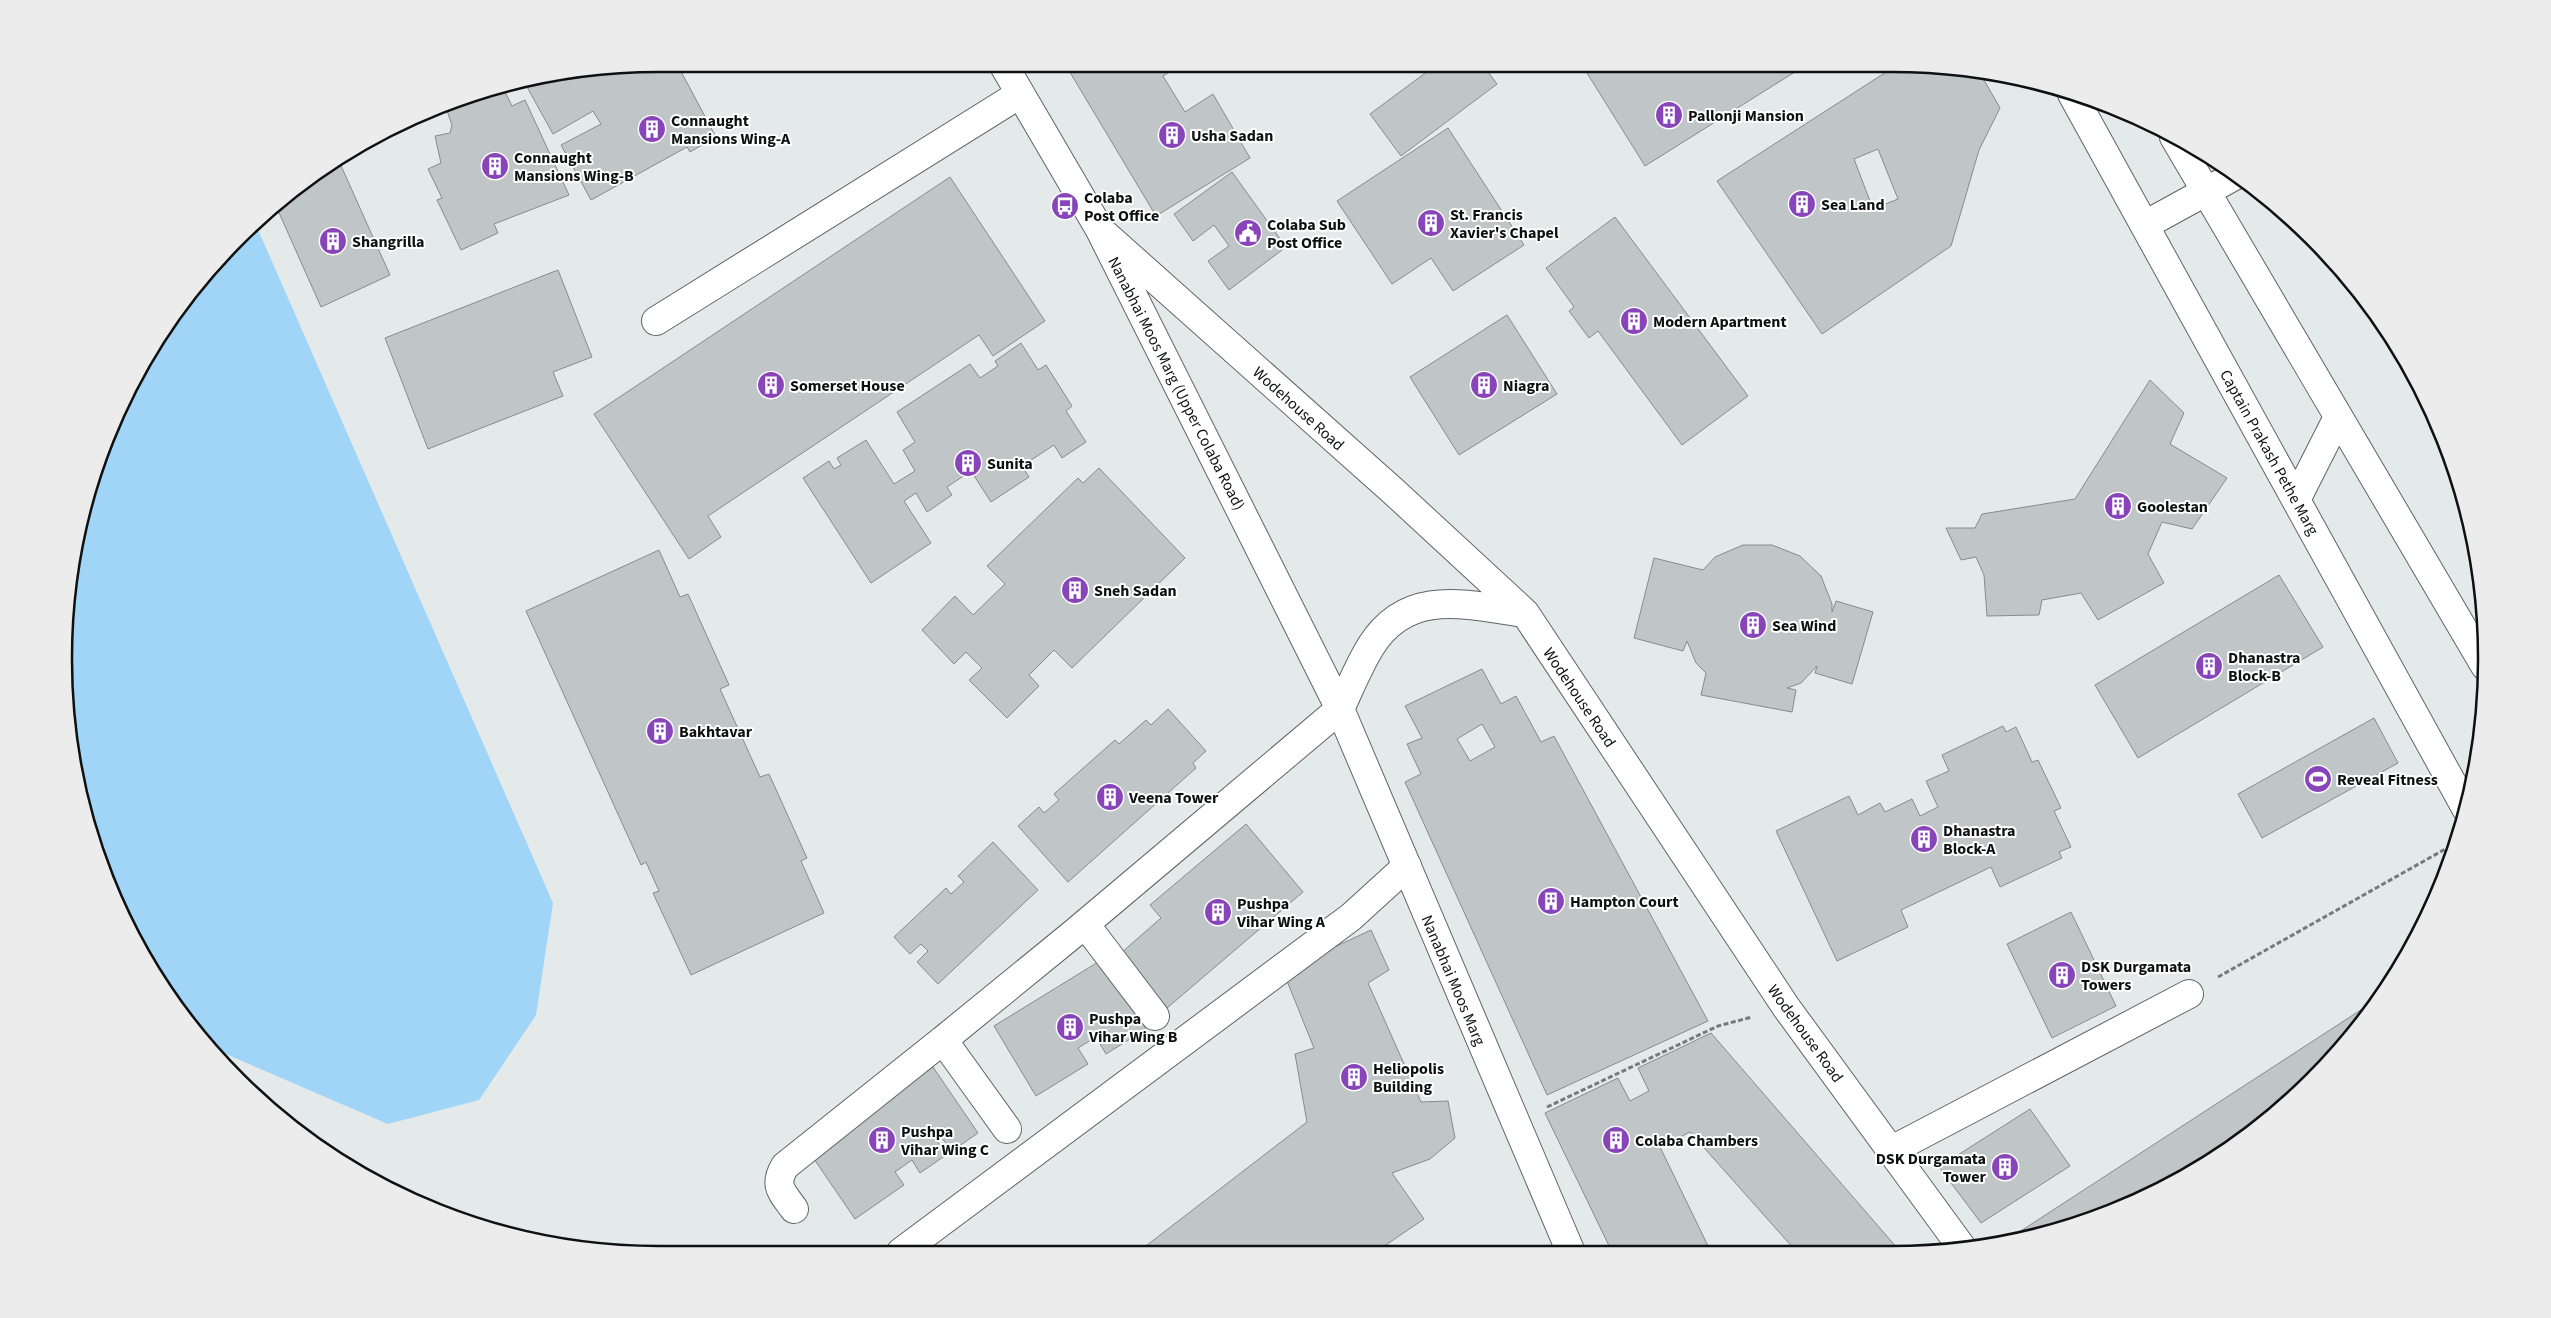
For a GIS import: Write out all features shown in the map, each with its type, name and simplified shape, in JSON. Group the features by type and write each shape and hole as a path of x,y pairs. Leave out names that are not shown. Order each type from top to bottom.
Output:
{"main road":[{"name":"Nanabhai Moos Marg (Upper Colaba Road)","path":"1008,72 1100,230 1340,708"},
{"path":"656,321 1020,94"},
{"name":"Captain Prakash Pethe Marg","path":"2077,103 2461,800"},
{"path":"2181,149 2478,654"},
{"path":"2145,226 2229,179"},
{"name":"Wodehouse Road","path":"1100,230 1393,491 1524,613 1786,1007 1957,1241"},
{"path":"2296,500 2338,417"},
{"path":"794,1209 778,1187 779,1176 785,1166 1085,924 1340,708 1371,646 1390,624 1412,608 1440,604 1524,613"},
{"name":"Nanabhai Moos Marg","path":"1340,708 1514,1122 1568,1246"},
{"path":"909,1246 1351,916 1407,866"},
{"path":"1085,924 1155,1016"},
{"path":"1892,1150 2189,994"},
{"path":"943,1040 1007,1129"}],"path":[{"path":"2189,994 2447,848"},
{"path":"1514,1122 1718,1026 1786,1007"}],"water":[{"path":"258,231 553,903 536,1015 479,1100 388,1124 225,1054 194,1016 171,985 151,952 117,883 92,811 78,736 72,659 74,621 84,545 92,507 104,470 133,400 171,333 218,272"}],"building":[{"name":"Connaught Mansions Wing-A","path":"681,72 716,137 690,152 687,147 591,200 561,145 601,124 593,111 553,134 527,88 582,78 621,74"},
{"name":"Usha Sadan","path":"1070,72 1167,72 1163,76 1185,112 1213,94 1250,158 1156,216"},
{"path":"1427,72 1488,72 1497,84 1401,156 1370,114"},
{"name":"Pallonji Mansion","path":"1586,72 1795,72 1645,166"},
{"name":"Sea Land","path":"1886,72 1930,74 1984,80 2000,108 1979,150 1951,246 1822,334 1717,181","holes":["1878,149 1898,199 1873,209 1854,159"]},
{"name":"Connaught Mansions Wing-B","path":"505,93 512,106 525,100 569,195 494,224 498,233 461,250 437,200 442,198 428,169 441,163 435,136 450,133 452,125 448,112 470,104"},
{"name":"St. Francis Xavier's Chapel","path":"1448,128 1524,245 1453,291 1431,258 1392,284 1337,201"},
{"name":"Shangrilla","path":"341,166 390,275 321,307 279,212"},
{"name":"Colaba Sub Post Office","path":"1232,172 1286,247 1229,290 1208,261 1229,246 1214,225 1193,241 1174,214"},
{"name":"Somerset House","path":"950,177 1045,321 993,356 979,335 708,516 721,537 689,559 594,414"},
{"name":"Modern Apartment","path":"1615,217 1748,396 1682,445 1598,331 1589,338 1569,311 1574,307 1546,268"},
{"path":"558,270 592,357 553,372 563,396 428,449 385,338"},
{"name":"Niagra","path":"1507,315 1557,394 1459,455 1410,377"},
{"name":"Sunita","path":"1021,343 1038,370 1046,365 1072,406 1066,411 1086,442 1062,458 1054,445 1022,466 1029,477 991,502 971,471 947,487 952,495 927,512 916,493 904,501 931,543 871,583 803,478 829,461 834,469 841,465 837,458 866,440 894,484 915,471 903,450 915,442 897,412 970,364 980,378 998,366 995,361"},
{"name":"Goolestan","path":"2150,380 2184,413 2170,444 2227,478 2192,529 2162,522 2148,554 2164,583 2098,620 2081,593 2042,600 2039,615 1987,616 1984,575 1976,557 1961,560 1946,528 1975,528 1982,514 2075,499"},
{"name":"Sneh Sadan","path":"1099,468 1185,558 1072,668 1054,650 1029,675 1039,686 1007,718 969,680 982,668 966,652 954,664 922,630 955,596 973,615 1005,584 987,566 1078,478 1083,483"},
{"name":"Sea Wind","path":"1743,545 1772,545 1800,556 1821,576 1832,604 1832,612 1836,601 1873,612 1852,684 1815,673 1817,666 1801,683 1787,688 1796,690 1792,712 1701,695 1706,673 1696,663 1687,641 1683,651 1634,638 1654,558 1703,570 1715,557"},
{"name":"Bakhtavar","path":"659,550 680,597 688,594 729,685 720,689 760,777 769,774 807,858 801,861 824,913 691,975 653,893 659,891 646,862 641,865 526,611"},
{"name":"Dhanastra Block-B","path":"2279,575 2323,647 2138,758 2095,685"},
{"name":"Hampton Court","path":"1482,669 1501,704 1516,696 1541,742 1554,736 1708,1021 1547,1095 1405,782 1421,774 1407,744 1422,738 1405,706","holes":["1482,724 1495,747 1470,761 1457,739"]},
{"name":"Veena Tower","path":"1168,709 1206,751 1193,763 1196,768 1068,882 1018,826 1039,807 1044,813 1059,800 1054,794 1115,740 1119,744 1146,720 1151,725"},
{"name":"Reveal Fitness","path":"2374,718 2398,763 2262,838 2238,794"},
{"name":"Dhanastra Block-A","path":"2003,726 2006,732 2016,727 2032,762 2038,760 2061,808 2054,811 2071,847 2059,852 2062,858 2000,887 1991,867 1901,910 1908,927 1837,961 1776,831 1849,796 1858,815 1880,803 1885,812 1912,799 1920,816 1938,807 1926,781 1949,771 1942,755"},
{"name":"Pushpa Vihar Wing A","path":"1246,824 1303,892 1167,1008 1121,953 1161,918 1150,905"},
{"path":"993,842 1038,890 938,984 917,962 928,951 921,944 910,954 894,937 946,888 951,894 964,882 958,876"},
{"name":"DSK Durgamata Towers","path":"2071,912 2116,1006 2052,1038 2007,944"},
{"name":"Heliopolis Building","path":"1371,930 1389,970 1368,983 1421,1102 1448,1101 1455,1138 1430,1159 1392,1173 1424,1219 1384,1246 1146,1246 1307,1122 1295,1054 1314,1048 1283,971"},
{"name":"Pushpa Vihar Wing B","path":"1103,959 1146,1029 1106,1054 1096,1037 1078,1048 1088,1064 1036,1096 994,1026"},
{"path":"2362,1009 2333,1046 2307,1074 2279,1100 2218,1147 2151,1185 2116,1201 2044,1226 2021,1231"},
{"name":"Colaba Chambers","path":"1711,1033 1895,1246 1791,1246 1690,1132 1660,1147 1708,1246 1609,1246 1545,1113 1618,1078 1630,1101 1649,1091 1638,1068"},
{"name":"Pushpa Vihar Wing C","path":"933,1067 978,1133 920,1173 912,1160 895,1172 904,1185 855,1219 810,1153","holes":["932,1126 949,1147 945,1151 927,1129"]},
{"name":"DSK Durgamata Tower","path":"2030,1109 2070,1166 1981,1223 1939,1167"}],"place":[{"name":"Pallonji Mansion","path":"1669,115"},
{"name":"Connaught Mansions Wing-A","path":"652,129"},
{"name":"Usha Sadan","path":"1172,135"},
{"name":"Connaught Mansions Wing-B","path":"495,166"},
{"name":"Sea Land","path":"1802,204"},
{"name":"Colaba Post Office","path":"1065,206"},
{"name":"St. Francis Xavier's Chapel","path":"1431,223"},
{"name":"Colaba Sub Post Office","path":"1248,233"},
{"name":"Shangrilla","path":"333,241"},
{"name":"Modern Apartment","path":"1634,321"},
{"name":"Somerset House","path":"771,385"},
{"name":"Niagra","path":"1484,385"},
{"name":"Sunita","path":"968,463"},
{"name":"Goolestan","path":"2118,506"},
{"name":"Sneh Sadan","path":"1075,590"},
{"name":"Sea Wind","path":"1753,625"},
{"name":"Dhanastra Block-B","path":"2209,666"},
{"name":"Bakhtavar","path":"660,731"},
{"name":"Reveal Fitness","path":"2318,779"},
{"name":"Veena Tower","path":"1110,797"},
{"name":"Dhanastra Block-A","path":"1924,839"},
{"name":"Hampton Court","path":"1551,901"},
{"name":"Pushpa Vihar Wing A","path":"1218,912"},
{"name":"DSK Durgamata Towers","path":"2062,975"},
{"name":"Pushpa Vihar Wing B","path":"1070,1027"},
{"name":"Heliopolis Building","path":"1354,1077"},
{"name":"Pushpa Vihar Wing C","path":"882,1140"},
{"name":"Colaba Chambers","path":"1616,1140"},
{"name":"DSK Durgamata Tower","path":"2005,1167"}]}
